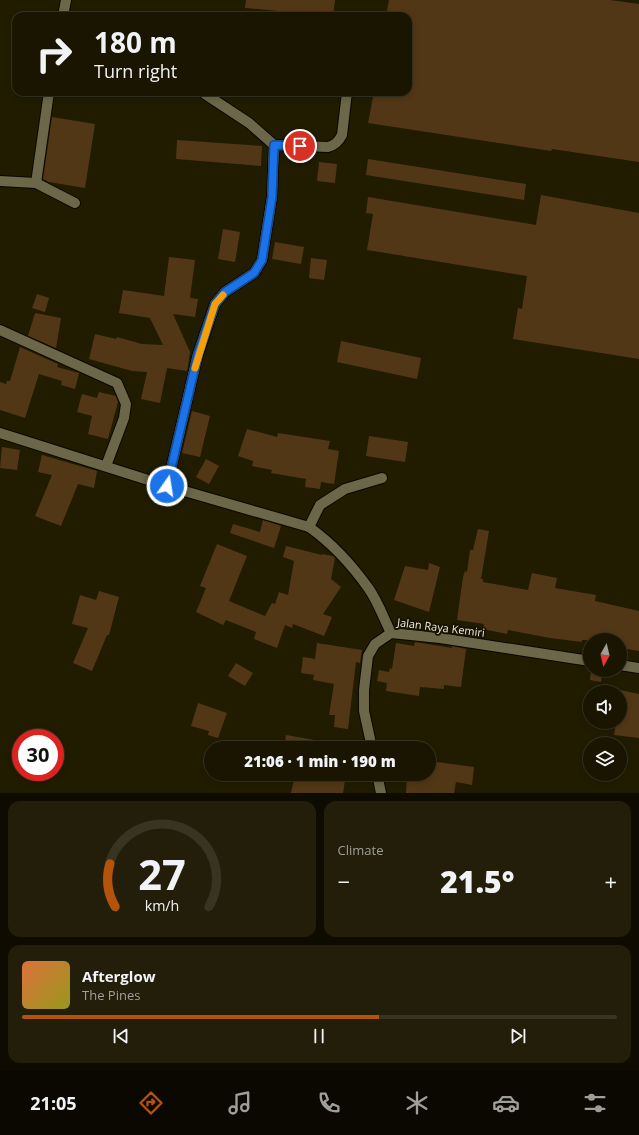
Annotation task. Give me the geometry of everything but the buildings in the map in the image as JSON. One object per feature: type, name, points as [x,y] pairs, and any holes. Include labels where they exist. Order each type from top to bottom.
[{"type":"street","points":[[64,12],[66,0]]},
{"type":"street","points":[[36,183],[48,96]]},
{"type":"street","points":[[208,96],[249,123],[274,145],[328,147],[339,141],[344,127],[347,96]]},
{"type":"street","points":[[167,486],[198,354],[215,304],[225,292],[254,273],[262,260],[272,197],[274,145]]},
{"type":"street","points":[[0,181],[36,183],[75,203]]},
{"type":"street","points":[[0,330],[117,383],[126,404],[124,418],[106,466]]},
{"type":"street","points":[[0,433],[167,486],[309,527],[327,540],[370,590],[391,633]]},
{"type":"street","points":[[309,527],[320,505],[345,489],[382,478]]},
{"type":"street","name":"Jalan Raya Kemiri","points":[[370,741],[364,711],[364,690],[368,656],[375,644],[391,633],[440,638],[583,659]]},
{"type":"street","points":[[627,666],[639,668]]},
{"type":"street","points":[[378,781],[381,793]]},
{"type":"slow traffic","points":[[195,368],[198,354],[215,304],[223,295]]},
{"type":"route","points":[[167,486],[198,354],[215,304],[225,292],[254,273],[262,260],[272,197],[274,145],[300,146]]}]
